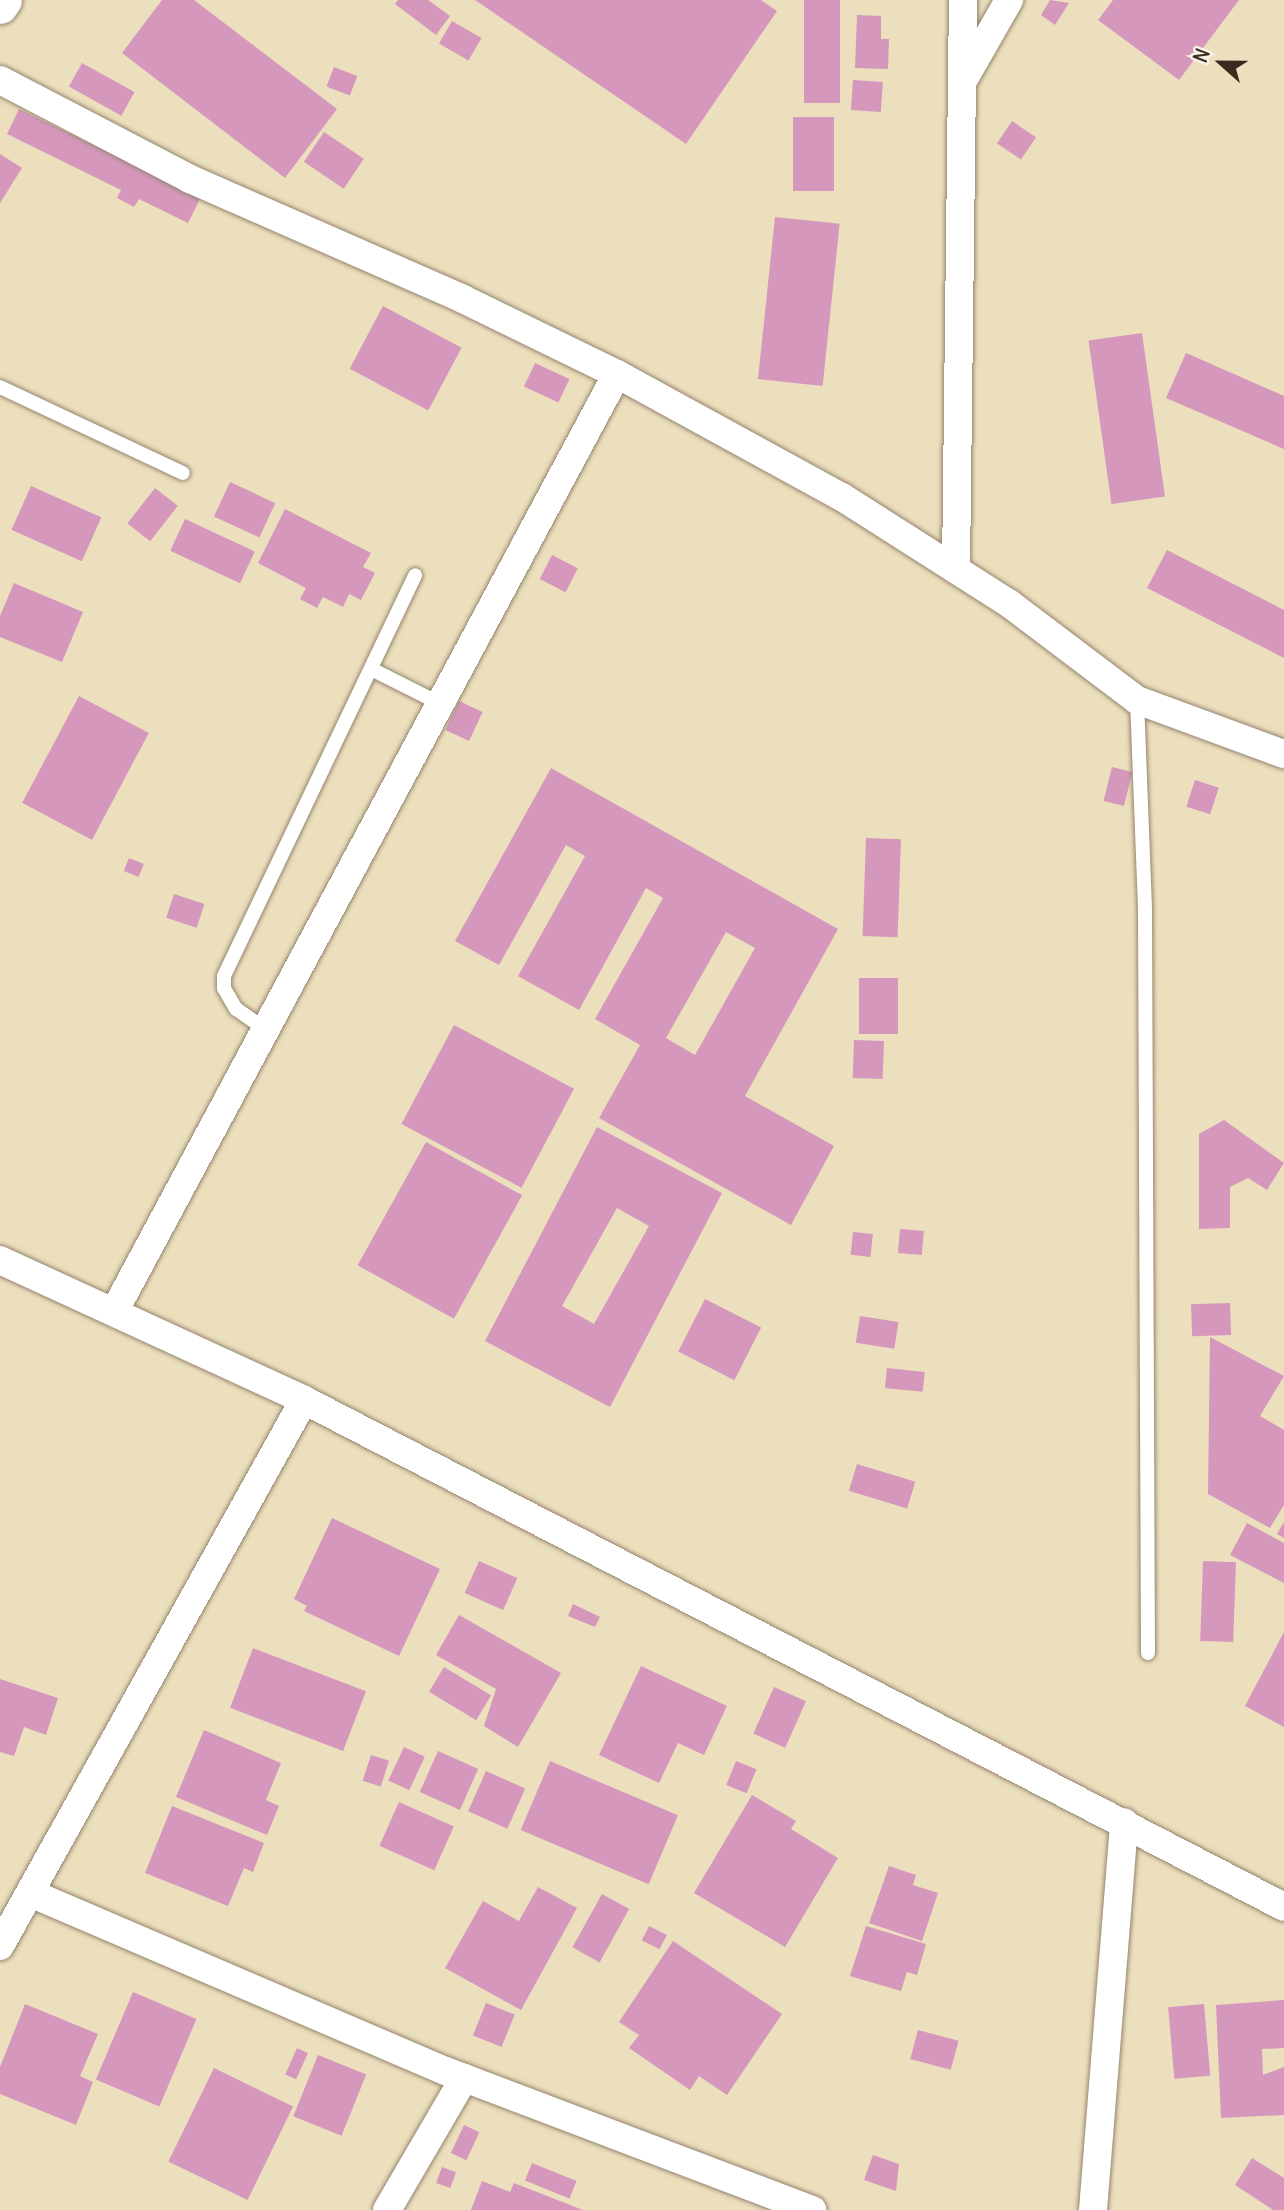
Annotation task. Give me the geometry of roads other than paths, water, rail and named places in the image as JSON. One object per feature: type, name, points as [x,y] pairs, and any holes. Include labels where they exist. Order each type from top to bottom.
[{"type":"street","points":[[0,6],[4,0]]},
{"type":"street","points":[[956,569],[963,0]]},
{"type":"street","points":[[963,81],[1009,0]]},
{"type":"street","points":[[0,80],[190,179],[463,299],[617,374],[842,497],[956,569],[1137,700],[1284,754]]},
{"type":"street","points":[[114,1312],[617,374]]},
{"type":"street","points":[[0,1259],[304,1400],[1283,1903]]},
{"type":"street","points":[[0,1946],[304,1400]]},
{"type":"street","points":[[1093,2210],[1124,1822]]},
{"type":"street","points":[[30,1893],[464,2078],[811,2210]]},
{"type":"street","points":[[387,2210],[464,2078]]},
{"type":"lane","points":[[0,387],[183,473]]},
{"type":"lane","points":[[265,1029],[236,1009],[224,988],[224,976],[415,575]]},
{"type":"lane","points":[[371,669],[439,703]]},
{"type":"lane","points":[[1137,700],[1145,912],[1148,1653]]}]
